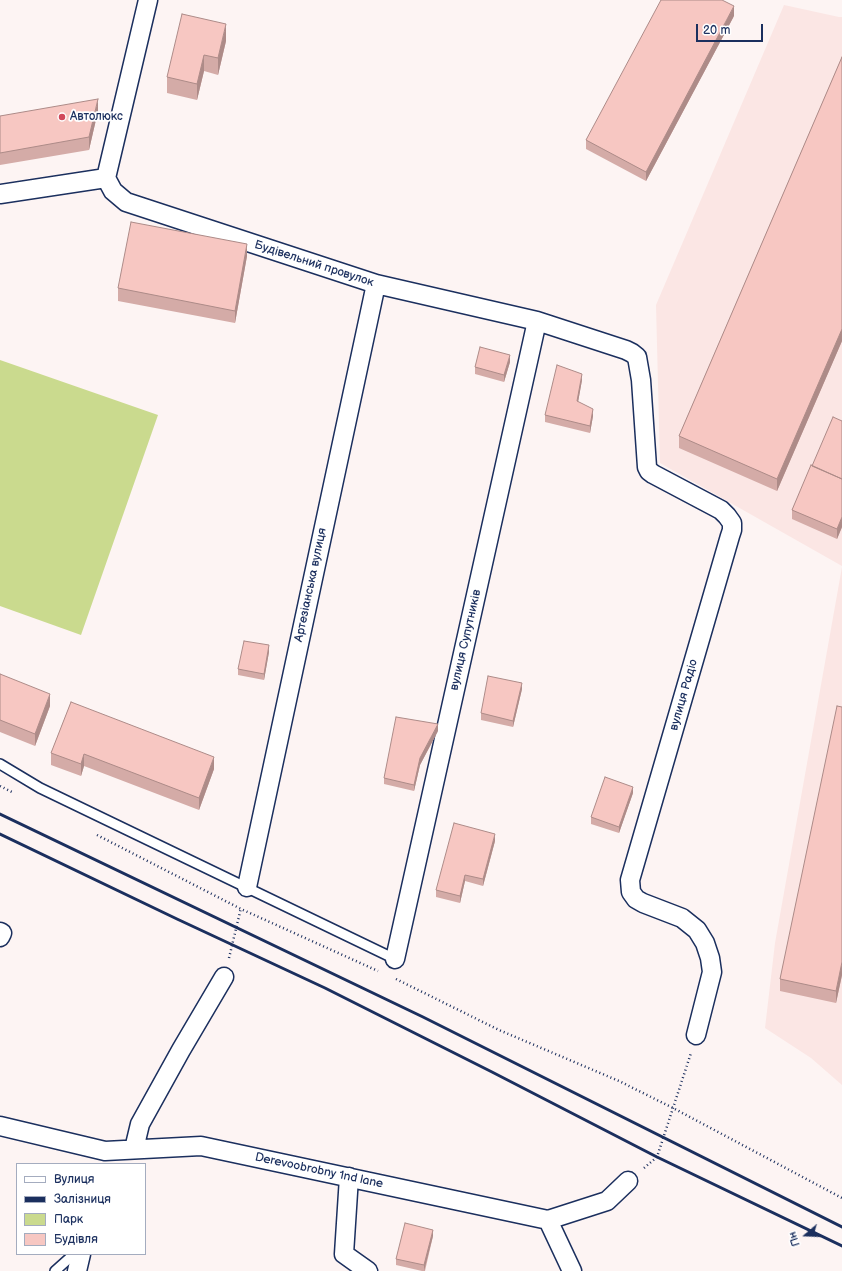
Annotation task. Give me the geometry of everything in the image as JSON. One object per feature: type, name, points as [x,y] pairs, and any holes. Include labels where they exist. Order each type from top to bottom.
[{"type":"street","points":[[0,194],[106,178],[148,0]]},
{"type":"street","name":"Будівельний провулок","points":[[106,178],[113,191],[126,202],[376,284],[537,321],[626,350],[637,357]]},
{"type":"street","name":"Артезіанська вулиця","points":[[247,887],[376,284]]},
{"type":"street","name":"вулиця Супутників","points":[[395,959],[537,321]]},
{"type":"street","name":"вулиця Радіо","points":[[637,357],[641,380],[647,468],[653,474],[721,510],[732,523],[732,530],[630,880],[632,892],[636,898],[643,903],[682,918],[696,930],[705,943],[710,958],[712,972],[696,1035]]},
{"type":"street","points":[[134,1149],[140,1124],[224,977]]},
{"type":"street","name":"Derevoobrobny 1nd lane","points":[[0,1126],[104,1157],[134,1149],[201,1146],[548,1220]]},
{"type":"street","points":[[349,1177],[344,1254],[368,1271]]},
{"type":"street","points":[[572,1271],[548,1220],[607,1201],[628,1181]]},
{"type":"street","points":[[77,1271],[81,1255]]},
{"type":"lane","points":[[0,764],[40,788],[395,959]]},
{"type":"lane","points":[[54,1271],[73,1255]]},
{"type":"path","points":[[0,786],[14,793]]},
{"type":"path","points":[[92,833],[241,909],[381,972]]},
{"type":"path","points":[[224,977],[247,887]]},
{"type":"path","points":[[395,979],[499,1030],[619,1082],[673,1108],[842,1198]]},
{"type":"path","points":[[628,1181],[657,1157],[696,1035]]},
{"type":"shaded area","points":[[784,5],[842,17],[842,566],[660,463],[656,305]]},
{"type":"shaded area","points":[[842,567],[842,1085],[811,1058],[765,1028],[775,943]]},
{"type":"green space","points":[[0,360],[158,415],[81,635],[0,606]]},
{"type":"building","points":[[661,0],[722,0],[734,6],[646,172],[586,140]]},
{"type":"building","points":[[182,14],[226,24],[218,58],[204,55],[197,84],[167,77]]},
{"type":"building","points":[[842,57],[842,329],[777,479],[679,436]]},
{"type":"building","points":[[98,99],[89,137],[0,153],[0,116]]},
{"type":"building","points":[[131,222],[247,244],[235,311],[118,288]]},
{"type":"building","points":[[480,347],[510,355],[504,375],[475,367]]},
{"type":"building","points":[[557,365],[582,374],[577,401],[593,409],[590,426],[545,415]]},
{"type":"building","points":[[833,417],[842,421],[842,479],[812,466]]},
{"type":"building","points":[[811,465],[842,479],[842,517],[837,529],[792,510]]},
{"type":"building","points":[[244,641],[269,645],[264,674],[238,669]]},
{"type":"building","points":[[0,674],[50,694],[35,734],[0,720]]},
{"type":"building","points":[[488,676],[522,683],[513,721],[481,713]]},
{"type":"building","points":[[71,702],[214,757],[199,798],[84,754],[81,764],[51,753]]},
{"type":"building","points":[[837,706],[842,707],[842,962],[836,991],[780,979]]},
{"type":"building","points":[[396,717],[438,724],[420,758],[414,785],[384,778]]},
{"type":"building","points":[[605,777],[633,787],[619,827],[591,817]]},
{"type":"building","points":[[454,823],[495,834],[483,879],[465,875],[460,896],[436,890]]},
{"type":"building","points":[[405,1223],[433,1230],[424,1265],[396,1259]]},
{"type":"railway","points":[[0,814],[423,1017],[842,1227]]},
{"type":"railway","points":[[0,834],[325,988],[657,1157],[842,1246]]},
{"type":"place","name":"Автолюкс","points":[[62,117]]}]
